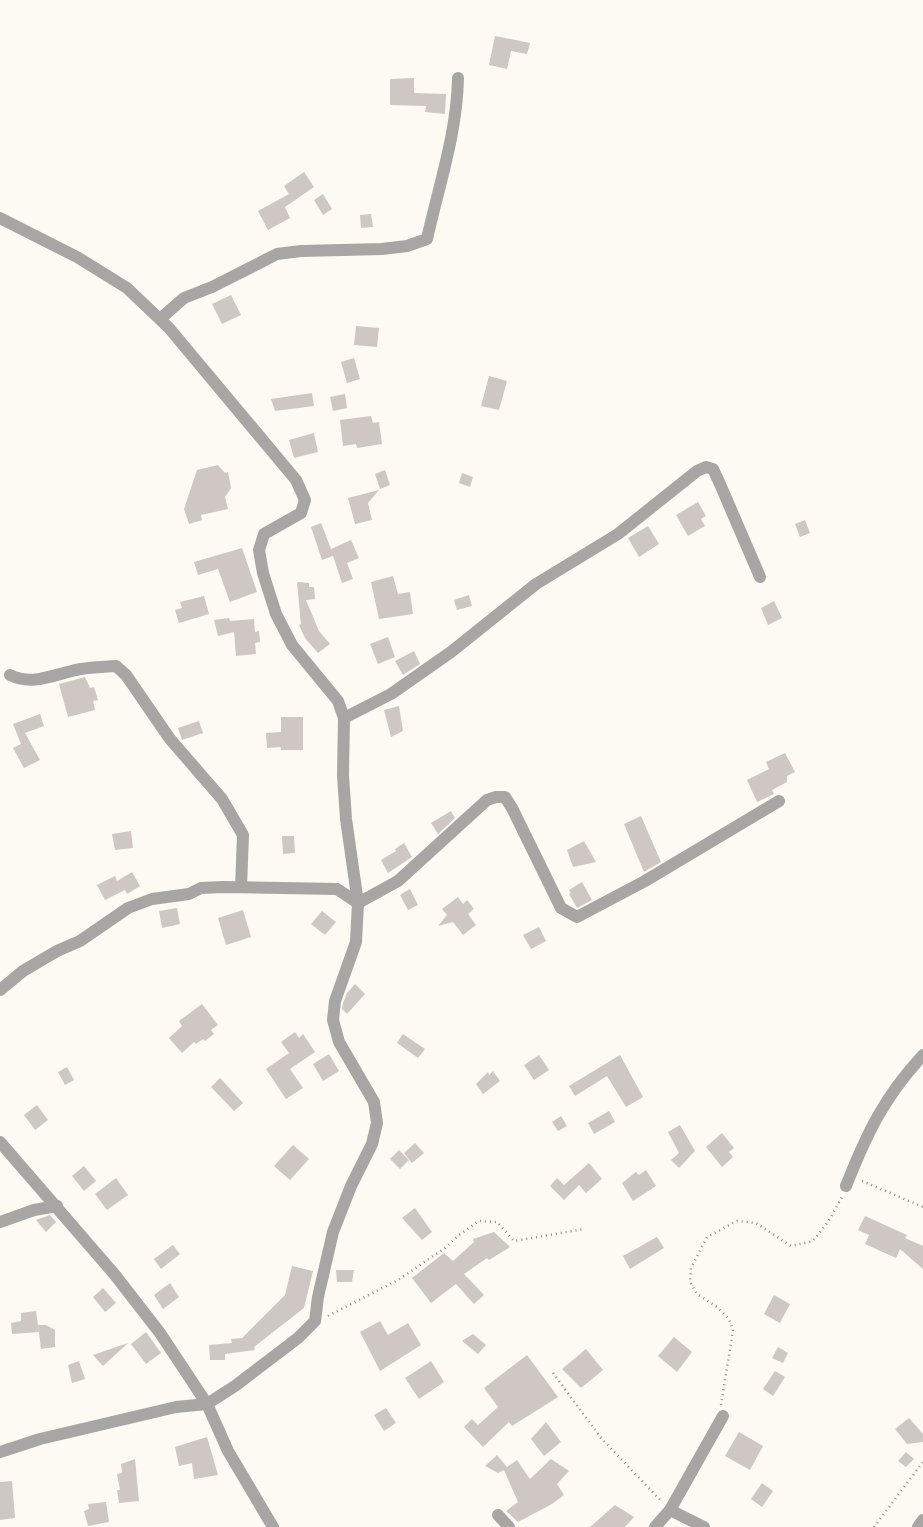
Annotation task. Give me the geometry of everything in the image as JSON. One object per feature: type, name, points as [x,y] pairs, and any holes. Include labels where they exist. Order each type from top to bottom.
[{"type":"street","points":[[160,319],[184,298],[212,287],[277,254],[301,251],[382,249],[406,246],[427,239],[450,146],[457,101],[458,78]]},
{"type":"street","points":[[0,218],[77,257],[119,283],[160,319],[296,480],[304,500],[301,513],[264,534],[259,550],[263,573],[276,614],[292,645],[338,701],[344,718],[343,775],[346,819],[358,903],[356,942],[335,1001],[333,1020],[339,1042],[374,1102],[377,1123],[372,1144],[351,1186],[334,1232],[318,1297],[315,1321],[290,1344],[235,1386],[207,1404],[176,1407],[40,1439],[0,1452]]},
{"type":"street","points":[[344,718],[391,694],[413,679],[466,641],[530,589],[618,534],[691,476],[706,467],[713,469],[760,577]]},
{"type":"street","points":[[10,675],[25,681],[37,680],[80,669],[116,666],[126,675],[170,739],[222,799],[243,835],[241,887]]},
{"type":"street","points":[[358,903],[398,881],[487,800],[496,796],[506,797],[561,908],[577,917],[645,881],[779,801]]},
{"type":"street","points":[[0,990],[24,971],[57,951],[80,941],[128,908],[152,899],[189,894],[201,888],[337,888],[358,903]]},
{"type":"street","points":[[847,1184],[877,1114],[899,1081],[923,1055]]},
{"type":"street","points":[[0,1142],[57,1206],[160,1334],[207,1404],[228,1451],[273,1527]]},
{"type":"street","points":[[0,1222],[34,1210],[57,1206]]},
{"type":"street","points":[[655,1527],[720,1413]]},
{"type":"street","points":[[668,1504],[704,1527]]},
{"type":"street","points":[[498,1515],[509,1527]]},
{"type":"street","points":[[918,1527],[923,1520]]},
{"type":"path","points":[[720,1413],[733,1330],[729,1319],[718,1308],[697,1294],[690,1282],[690,1268],[707,1236],[737,1221],[756,1224],[792,1246],[812,1241],[828,1222],[847,1184],[862,1181],[923,1207]]},
{"type":"path","points":[[315,1321],[341,1310],[398,1280],[480,1221],[496,1222],[514,1241],[584,1229]]},
{"type":"path","points":[[552,1373],[601,1438],[662,1503],[668,1504]]},
{"type":"path","points":[[874,1527],[923,1462]]},
{"type":"building","points":[[495,36],[530,43],[527,54],[511,51],[507,69],[489,65]]},
{"type":"building","points":[[414,78],[414,93],[446,94],[445,114],[425,112],[426,106],[390,105],[390,79]]},
{"type":"building","points":[[304,172],[314,187],[285,207],[290,218],[268,230],[258,211],[289,194],[284,186]]},
{"type":"building","points":[[323,194],[332,209],[323,215],[314,200]]},
{"type":"building","points":[[371,214],[373,227],[361,228],[360,215]]},
{"type":"building","points":[[231,295],[241,315],[222,324],[212,304]]},
{"type":"building","points":[[356,326],[379,328],[377,347],[354,345]]},
{"type":"building","points":[[354,358],[360,379],[347,383],[341,362]]},
{"type":"building","points":[[489,376],[507,381],[499,410],[481,406]]},
{"type":"building","points":[[312,393],[314,406],[275,411],[271,399]]},
{"type":"building","points":[[345,394],[347,408],[333,411],[330,397]]},
{"type":"building","points":[[371,416],[373,423],[379,422],[382,444],[357,448],[356,444],[343,446],[340,420]]},
{"type":"building","points":[[314,433],[318,452],[294,458],[289,440]]},
{"type":"building","points":[[218,465],[225,473],[228,472],[231,488],[225,497],[228,509],[201,515],[202,520],[189,524],[184,509],[197,470]]},
{"type":"building","points":[[385,470],[390,485],[380,489],[375,474]]},
{"type":"building","points":[[462,473],[473,477],[470,487],[459,483]]},
{"type":"building","points":[[379,490],[368,503],[372,520],[355,524],[348,498]]},
{"type":"building","points":[[698,502],[706,516],[701,519],[705,526],[688,536],[676,515]]},
{"type":"building","points":[[805,520],[810,533],[800,537],[795,524]]},
{"type":"building","points":[[321,523],[331,549],[351,540],[359,558],[347,563],[353,579],[342,583],[333,556],[322,560],[311,527]]},
{"type":"building","points":[[648,526],[659,544],[639,557],[628,538]]},
{"type":"building","points":[[242,548],[257,592],[230,602],[218,569],[198,575],[194,562]]},
{"type":"building","points":[[393,576],[398,594],[410,592],[413,614],[379,619],[371,582]]},
{"type":"building","points":[[297,583],[309,583],[309,587],[314,587],[315,599],[306,600],[319,631],[330,644],[318,653],[305,638],[299,625],[301,624]]},
{"type":"building","points":[[469,595],[472,606],[457,610],[454,600]]},
{"type":"building","points":[[204,596],[209,614],[179,623],[175,610],[182,608],[180,602]]},
{"type":"building","points":[[774,601],[782,618],[768,625],[761,608]]},
{"type":"building","points":[[229,618],[230,621],[254,619],[255,632],[259,631],[260,642],[255,643],[256,654],[236,656],[234,632],[218,636],[214,620]]},
{"type":"building","points":[[388,637],[395,657],[378,664],[370,644]]},
{"type":"building","points":[[414,651],[420,664],[403,675],[395,661]]},
{"type":"building","points":[[85,677],[90,688],[94,687],[98,700],[93,701],[95,710],[68,717],[59,684]]},
{"type":"building","points":[[399,706],[403,731],[391,737],[384,710]]},
{"type":"building","points":[[40,714],[44,726],[25,733],[40,760],[24,768],[13,748],[21,744],[13,724]]},
{"type":"building","points":[[281,717],[303,717],[303,750],[281,750],[281,747],[267,748],[266,733],[281,732]]},
{"type":"building","points":[[199,721],[203,733],[182,740],[178,728]]},
{"type":"building","points":[[785,753],[795,772],[787,776],[787,782],[772,790],[774,794],[757,802],[747,780],[769,769],[766,762]]},
{"type":"building","points":[[451,811],[455,818],[438,834],[431,823]]},
{"type":"building","points":[[641,816],[661,862],[644,872],[624,824]]},
{"type":"building","points":[[131,831],[133,848],[115,850],[112,834]]},
{"type":"building","points":[[282,836],[294,836],[295,853],[283,854]]},
{"type":"building","points":[[584,841],[596,862],[573,867],[567,850]]},
{"type":"building","points":[[404,843],[412,857],[388,873],[381,860],[396,851],[395,849]]},
{"type":"building","points":[[132,872],[140,886],[127,894],[125,890],[105,900],[97,885],[115,876],[117,881]]},
{"type":"building","points":[[582,882],[592,900],[577,908],[569,894],[571,893],[569,890]]},
{"type":"building","points":[[410,889],[418,905],[408,910],[400,895]]},
{"type":"building","points":[[458,897],[463,904],[467,900],[474,909],[468,914],[476,925],[463,935],[453,922],[438,926],[447,915],[442,909]]},
{"type":"building","points":[[177,908],[180,924],[162,928],[159,911]]},
{"type":"building","points":[[243,910],[251,937],[226,945],[218,918]]},
{"type":"building","points":[[322,911],[336,922],[325,935],[311,924]]},
{"type":"building","points":[[539,927],[546,941],[531,949],[523,935]]},
{"type":"building","points":[[355,984],[365,994],[347,1014],[342,1009],[343,1003],[347,993]]},
{"type":"building","points":[[202,1004],[218,1025],[211,1030],[214,1034],[205,1041],[203,1039],[196,1044],[194,1042],[182,1053],[169,1038],[182,1026],[179,1021]]},
{"type":"building","points":[[295,1032],[299,1038],[303,1034],[315,1052],[290,1069],[303,1088],[286,1099],[266,1069],[289,1053],[281,1042]]},
{"type":"building","points":[[403,1034],[425,1049],[418,1058],[397,1043]]},
{"type":"building","points":[[329,1054],[339,1071],[323,1081],[313,1064]]},
{"type":"building","points":[[539,1055],[549,1070],[534,1080],[524,1065]]},
{"type":"building","points":[[620,1055],[643,1097],[626,1107],[607,1076],[575,1096],[569,1086]]},
{"type":"building","points":[[67,1067],[74,1080],[65,1085],[58,1072]]},
{"type":"building","points":[[493,1071],[500,1081],[483,1094],[476,1084],[488,1072],[489,1075]]},
{"type":"building","points":[[220,1078],[243,1103],[234,1111],[211,1087]]},
{"type":"building","points":[[37,1105],[48,1120],[35,1130],[24,1115]]},
{"type":"building","points":[[609,1111],[615,1122],[594,1134],[588,1123]]},
{"type":"building","points":[[561,1116],[567,1126],[558,1131],[552,1122]]},
{"type":"building","points":[[680,1125],[695,1151],[679,1168],[671,1160],[679,1153],[668,1132]]},
{"type":"building","points":[[722,1133],[734,1148],[729,1152],[733,1157],[722,1167],[706,1147]]},
{"type":"building","points":[[415,1143],[424,1153],[412,1163],[404,1153]]},
{"type":"building","points":[[293,1145],[309,1159],[290,1180],[274,1166]]},
{"type":"building","points":[[399,1150],[409,1160],[400,1169],[390,1159]]},
{"type":"building","points":[[589,1163],[602,1179],[586,1193],[579,1185],[564,1200],[550,1186],[557,1178],[564,1185]]},
{"type":"building","points":[[84,1166],[96,1181],[84,1191],[72,1176]]},
{"type":"building","points":[[646,1170],[656,1186],[633,1201],[622,1183],[636,1172],[639,1175]]},
{"type":"building","points":[[116,1178],[128,1195],[107,1210],[95,1194]]},
{"type":"building","points":[[415,1208],[432,1232],[422,1240],[402,1218]]},
{"type":"building","points":[[50,1215],[56,1222],[46,1232],[36,1220]]},
{"type":"building","points":[[865,1216],[907,1235],[905,1238],[923,1246],[923,1269],[900,1249],[896,1258],[865,1244],[869,1235],[858,1230]]},
{"type":"building","points":[[494,1232],[510,1247],[489,1260],[487,1258],[464,1274],[484,1295],[474,1304],[456,1284],[431,1303],[412,1278],[444,1253],[453,1261],[474,1242],[473,1239]]},
{"type":"building","points":[[657,1237],[664,1248],[630,1269],[623,1256]]},
{"type":"building","points":[[173,1245],[180,1254],[161,1269],[154,1259]]},
{"type":"building","points":[[292,1266],[313,1271],[304,1308],[254,1347],[255,1350],[225,1354],[225,1360],[210,1360],[209,1345],[232,1343],[231,1339],[242,1338],[285,1295]]},
{"type":"building","points":[[336,1270],[354,1270],[352,1282],[337,1282]]},
{"type":"building","points":[[170,1283],[179,1297],[163,1309],[154,1295]]},
{"type":"building","points":[[103,1288],[116,1303],[105,1312],[93,1297]]},
{"type":"building","points":[[774,1295],[790,1304],[780,1323],[764,1314]]},
{"type":"building","points":[[36,1311],[39,1332],[12,1334],[11,1323],[21,1321],[21,1313]]},
{"type":"building","points":[[380,1321],[388,1335],[408,1323],[421,1345],[380,1371],[360,1332]]},
{"type":"building","points":[[38,1325],[46,1325],[55,1330],[55,1347],[41,1349]]},
{"type":"building","points":[[146,1332],[161,1353],[146,1364],[131,1344]]},
{"type":"building","points":[[473,1334],[486,1345],[478,1354],[462,1341]]},
{"type":"building","points":[[674,1337],[692,1352],[677,1372],[658,1356]]},
{"type":"building","points":[[128,1343],[103,1366],[93,1355]]},
{"type":"building","points":[[778,1347],[788,1353],[783,1363],[772,1358]]},
{"type":"building","points":[[586,1349],[603,1370],[581,1388],[562,1369]]},
{"type":"building","points":[[527,1355],[558,1397],[512,1426],[509,1422],[483,1447],[464,1427],[472,1419],[478,1425],[498,1407],[484,1388]]},
{"type":"building","points":[[79,1361],[85,1379],[72,1383],[68,1365]]},
{"type":"building","points":[[431,1361],[444,1382],[419,1399],[405,1378]]},
{"type":"building","points":[[775,1371],[785,1377],[773,1396],[763,1389]]},
{"type":"building","points":[[386,1408],[396,1423],[384,1431],[374,1415]]},
{"type":"building","points":[[909,1418],[923,1434],[923,1442],[907,1444],[895,1429]]},
{"type":"building","points":[[546,1422],[561,1442],[544,1456],[531,1439]]},
{"type":"building","points":[[739,1432],[763,1446],[750,1470],[725,1456]]},
{"type":"building","points":[[207,1437],[218,1475],[194,1479],[192,1463],[179,1466],[175,1447]]},
{"type":"building","points":[[906,1452],[914,1459],[906,1467],[898,1461]]},
{"type":"building","points":[[497,1455],[507,1467],[517,1460],[530,1479],[551,1459],[569,1471],[557,1484],[564,1495],[552,1504],[518,1522],[506,1511],[518,1502],[504,1470],[498,1473],[485,1466]]},
{"type":"building","points":[[135,1459],[139,1501],[119,1503],[117,1490],[120,1490],[117,1474],[122,1473],[121,1464]]},
{"type":"building","points":[[12,1481],[15,1518],[0,1520],[0,1482]]},
{"type":"building","points":[[762,1483],[773,1491],[762,1507],[751,1499]]},
{"type":"building","points":[[106,1502],[109,1522],[88,1526],[84,1511],[89,1509],[88,1504]]},
{"type":"building","points":[[615,1505],[634,1517],[625,1527],[590,1527]]}]
